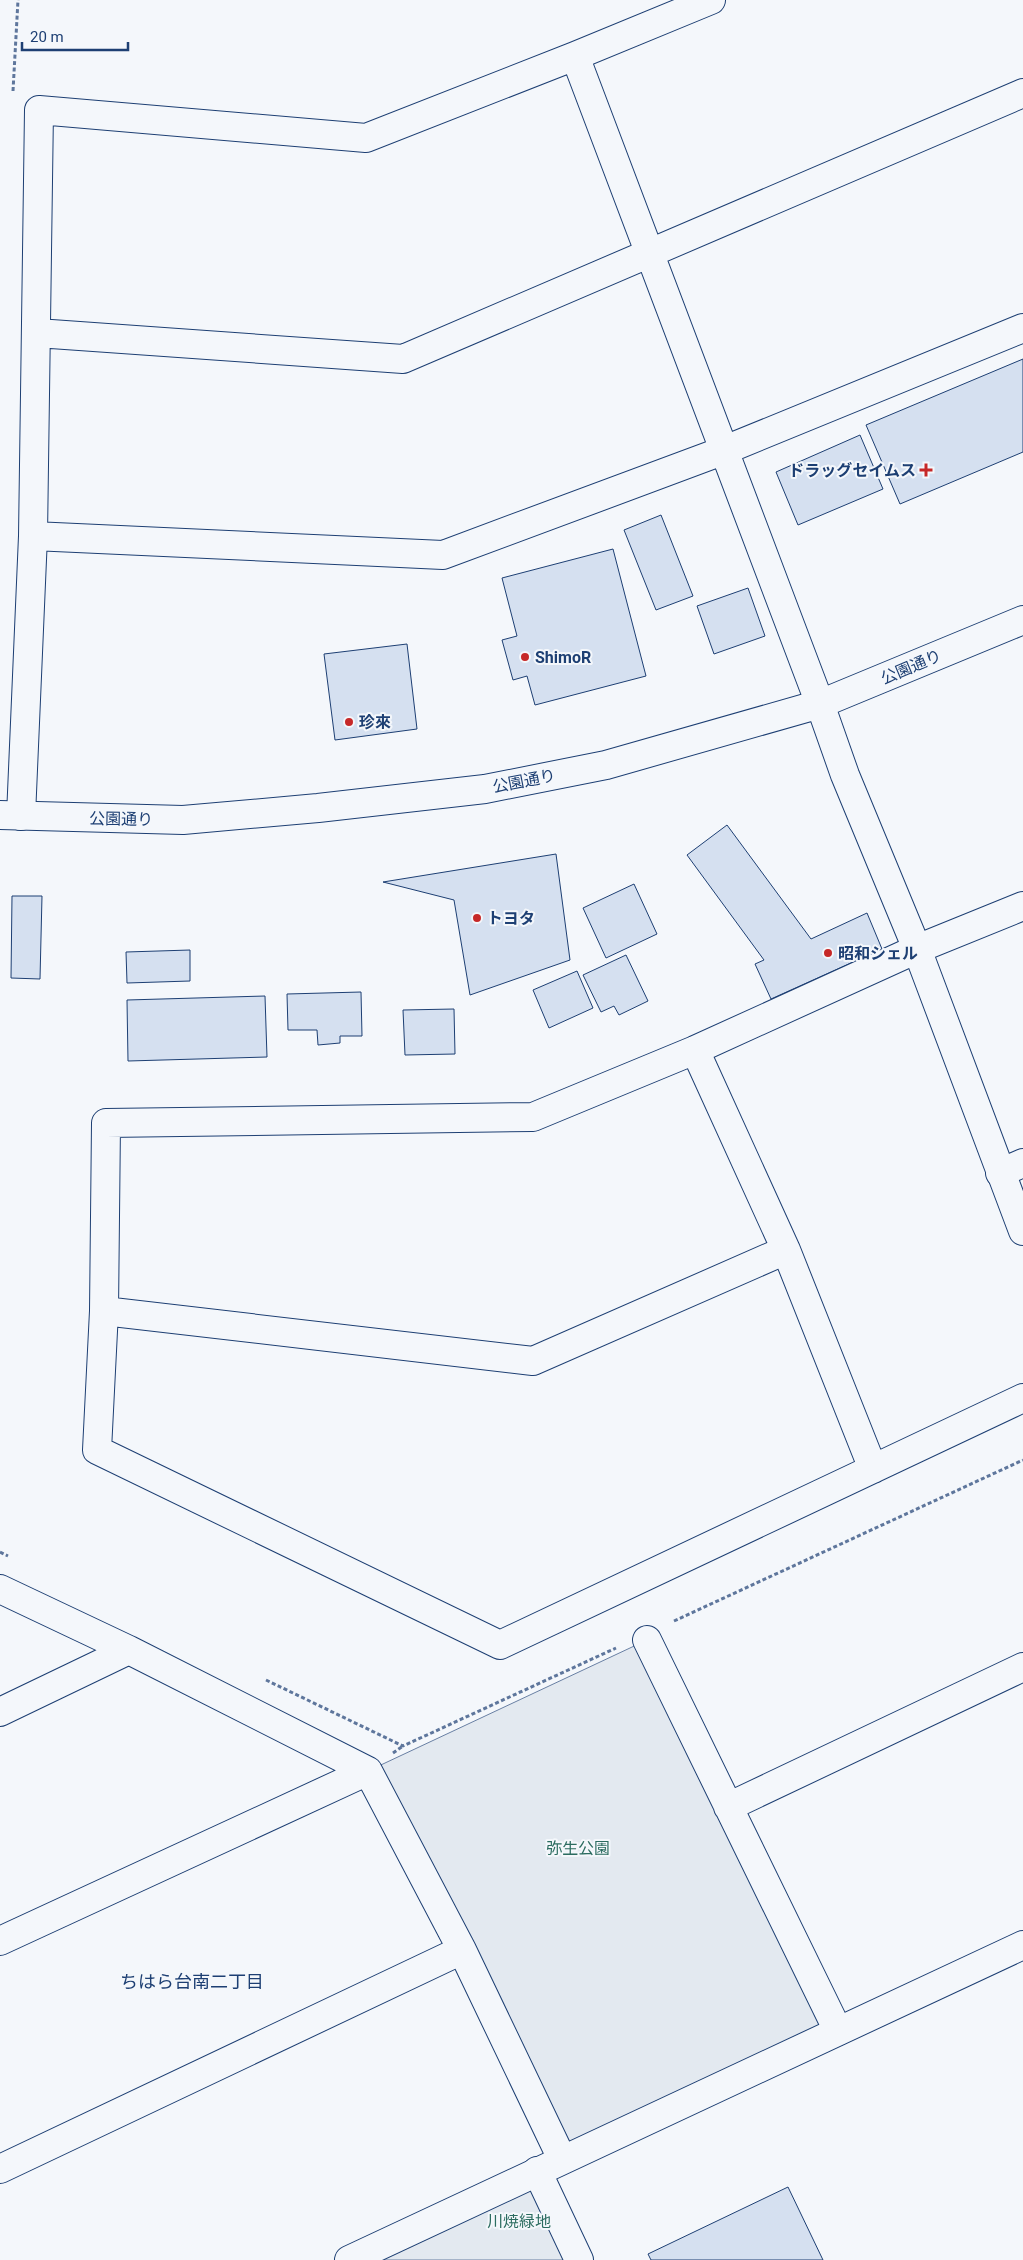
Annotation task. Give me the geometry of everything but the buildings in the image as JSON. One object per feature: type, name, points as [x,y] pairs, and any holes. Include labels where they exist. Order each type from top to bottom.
[{"type":"street","points":[[11,816],[33,536],[37,333],[38,110],[366,138],[711,0]]},
{"type":"street","points":[[575,56],[725,450],[845,775],[917,949],[1012,1168],[1023,1231]]},
{"type":"street","points":[[37,333],[403,359],[1023,93]]},
{"type":"street","points":[[33,536],[444,555],[725,450],[1023,328]]},
{"type":"street","name":"公園通り","points":[[11,816],[183,820],[318,808],[485,789],[606,765],[820,704],[1023,620]]},
{"type":"street","points":[[1023,906],[917,949],[696,1050],[534,1117],[106,1123],[104,1311],[97,1450],[500,1646],[1023,1398]]},
{"type":"street","points":[[696,1050],[786,1250],[873,1469]]},
{"type":"street","points":[[104,1311],[534,1362],[786,1250]]},
{"type":"street","points":[[0,1589],[129,1650],[368,1771],[462,1950],[562,2159]]},
{"type":"street","points":[[647,1640],[838,2031]]},
{"type":"street","points":[[0,1712],[129,1650]]},
{"type":"street","points":[[728,1807],[1023,1667]]},
{"type":"street","points":[[0,1941],[368,1771]]},
{"type":"street","points":[[349,2260],[1023,1945]]},
{"type":"street","points":[[0,2169],[462,1950]]},
{"type":"street","points":[[537,2171],[579,2260]]},
{"type":"green space","name":"弥生公園","points":[[647,1640],[838,2031],[562,2159],[368,1771]]},
{"type":"green space","name":"川焼緑地","points":[[537,2171],[580,2260],[349,2260]]},
{"type":"place","name":"ドラッグセイムス","points":[[926,470]]},
{"type":"place","name":"ShimoR","points":[[525,657]]},
{"type":"place","name":"珍來","points":[[349,722]]},
{"type":"place","name":"トヨタ","points":[[477,918]]},
{"type":"place","name":"昭和シェル","points":[[828,953]]},
{"type":"district","name":"ちはら台南二丁目","points":[[192,1981]]}]
